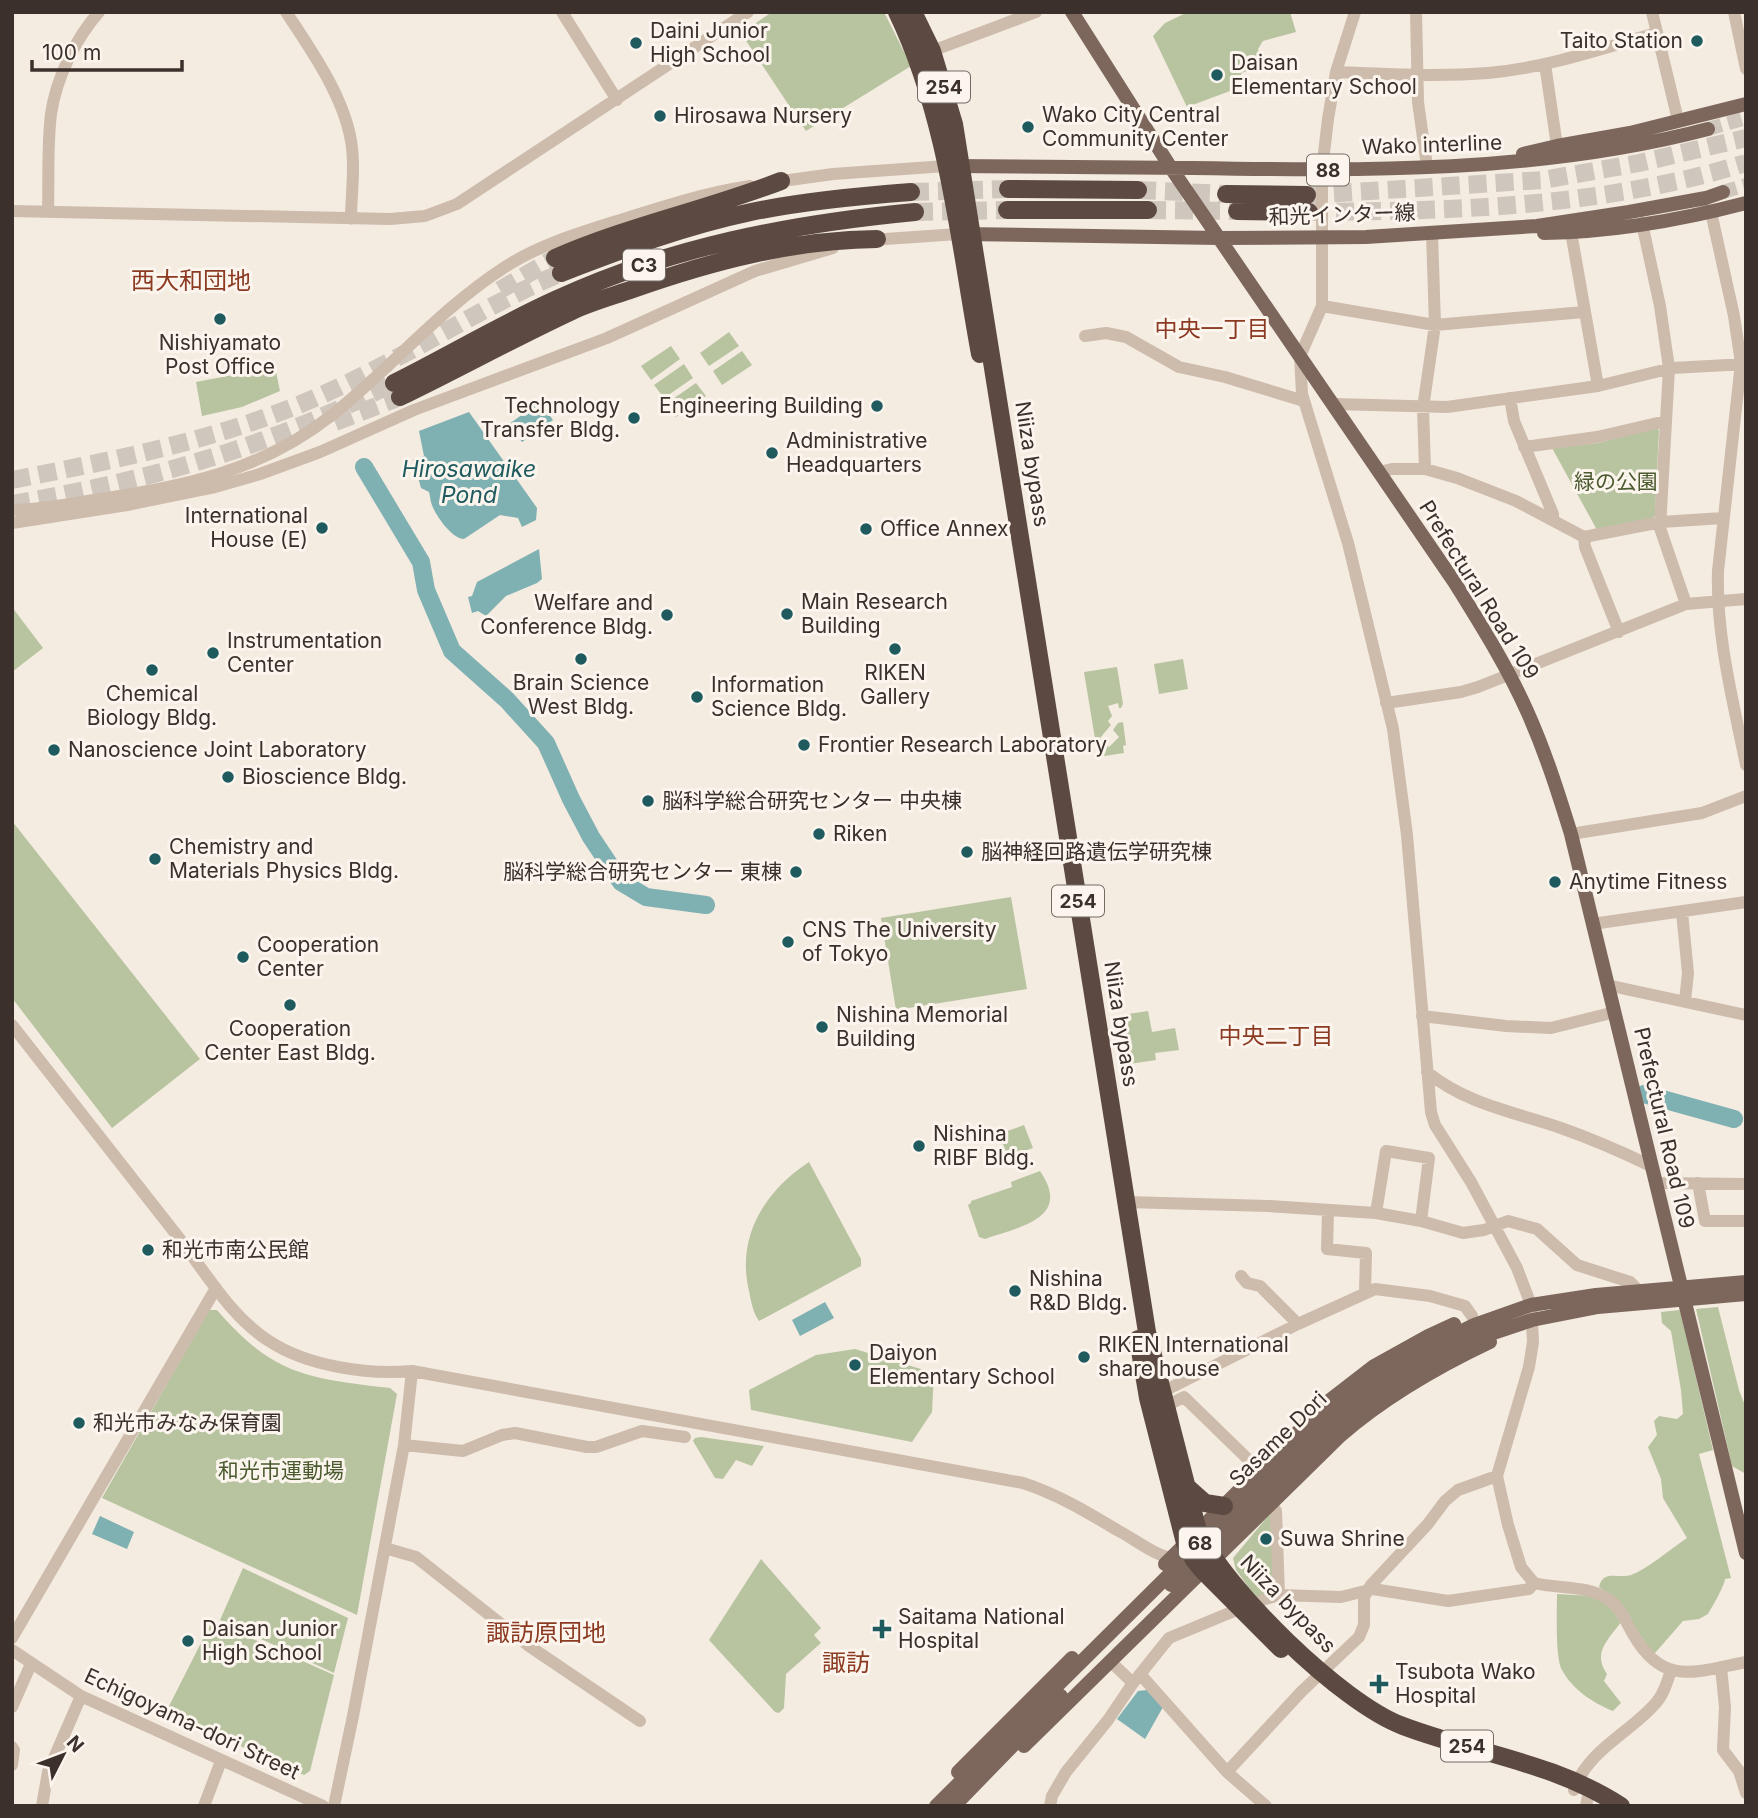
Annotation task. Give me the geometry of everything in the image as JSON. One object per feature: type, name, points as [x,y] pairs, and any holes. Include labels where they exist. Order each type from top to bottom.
[{"type":"highway","name":"Niiza bypass","points":[[897,12],[924,77],[954,166],[1147,1332],[1187,1487],[1192,1537]]},
{"type":"highway","name":"Niiza bypass","points":[[913,12],[932,51],[954,124],[954,166]]},
{"type":"highway","name":"C3","points":[[781,181],[628,230],[558,266],[751,212],[806,203],[911,192]]},
{"type":"highway","points":[[1008,189],[1138,190]]},
{"type":"highway","points":[[1226,194],[1308,203],[1237,211]]},
{"type":"highway","points":[[1007,210],[1147,210]]},
{"type":"highway","name":"C3","points":[[877,239],[832,240],[763,251],[661,280],[575,310],[397,390],[556,300],[624,272],[692,250],[758,233],[915,212]]},
{"type":"highway","name":"Niiza bypass","points":[[966,234],[1105,1145],[1143,1371],[1148,1398],[1203,1564],[1318,1676],[1362,1705],[1399,1725],[1586,1796],[1621,1806]]},
{"type":"highway","points":[[1187,1487],[1205,1503],[1224,1506]]},
{"type":"main road","name":"Prefectural Road 109","points":[[1072,12],[1219,239],[1455,583],[1510,676],[1545,753],[1571,834],[1746,1553]]},
{"type":"main road","name":"88","points":[[1484,164],[1557,146],[1630,133],[1746,104]]},
{"type":"main road","name":"Wako interline","points":[[954,166],[1322,170],[1484,164],[1580,154],[1708,129]]},
{"type":"main road","name":"和光インター線","points":[[966,234],[1323,239],[1490,230],[1629,212],[1706,198],[1723,192]]},
{"type":"main road","points":[[1490,230],[1571,232],[1711,212],[1746,203]]},
{"type":"main road","name":"Sasame Dori","points":[[1702,1292],[1746,1282]]},
{"type":"main road","name":"Sasame Dori","points":[[936,1806],[999,1751],[1322,1438],[1348,1414],[1421,1357],[1490,1320],[1598,1307],[1644,1294],[1746,1294]]},
{"type":"main road","name":"Sasame Dori","points":[[1421,1357],[1507,1328],[1532,1313]]},
{"type":"main road","points":[[930,1806],[981,1746],[1330,1400],[1374,1366],[1428,1335],[1472,1316],[1490,1320]]},
{"type":"main road","points":[[955,1806],[1011,1759],[1167,1607],[1203,1564],[1271,1504],[1340,1436],[1368,1412],[1403,1388],[1493,1341],[1507,1328]]},
{"type":"main road","points":[[1144,1586],[1157,1583],[1162,1587],[1167,1594],[1167,1607]]},
{"type":"main road","name":"Sasame Dori","points":[[955,1806],[999,1751]]},
{"type":"street","points":[[48,212],[51,113],[63,74],[79,40],[99,12]]},
{"type":"street","points":[[286,12],[323,68],[350,136],[353,161],[351,219]]},
{"type":"street","points":[[562,12],[617,100]]},
{"type":"street","points":[[12,211],[351,219],[412,218],[448,209],[748,12]]},
{"type":"street","points":[[932,51],[1036,12]]},
{"type":"street","points":[[1355,12],[1336,72],[1322,170],[1322,306],[1300,356],[1304,401],[1349,544],[1393,729],[1407,835],[1431,1112],[1435,1125],[1471,1182],[1521,1275],[1532,1313],[1533,1342],[1529,1367],[1497,1476],[1508,1525],[1521,1567],[1534,1583],[1585,1590],[1607,1598],[1615,1604],[1643,1650],[1662,1667],[1671,1671],[1690,1672],[1746,1662]]},
{"type":"street","points":[[1416,12],[1417,76],[1427,166]]},
{"type":"street","points":[[1652,12],[1678,120]]},
{"type":"street","points":[[1734,12],[1746,69]]},
{"type":"street","points":[[1336,72],[1417,76],[1490,73],[1545,64],[1656,33]]},
{"type":"street","points":[[1545,64],[1557,146]]},
{"type":"street","points":[[12,510],[39,509],[149,491],[186,484],[241,468],[299,439],[332,415],[506,266],[586,231],[718,191],[833,174],[954,166]]},
{"type":"street","points":[[1711,212],[1743,363],[1723,518],[1717,601],[1726,667],[1746,765]]},
{"type":"street","points":[[1642,223],[1660,306],[1669,368],[1660,528],[1686,604]]},
{"type":"street","points":[[1571,232],[1598,386]]},
{"type":"street","points":[[1425,469],[1423,408],[1435,325],[1432,233]]},
{"type":"street","points":[[12,523],[127,506],[215,487],[260,474],[320,452],[414,410],[607,338],[755,271],[806,254],[877,239],[966,234]]},
{"type":"street","points":[[1322,306],[1435,325],[1584,312]]},
{"type":"street","points":[[1085,336],[1106,333],[1126,337],[1178,367],[1225,377],[1304,401]]},
{"type":"street","points":[[1334,404],[1423,408],[1598,386],[1669,368],[1743,363]]},
{"type":"street","points":[[1510,398],[1514,421],[1553,519]]},
{"type":"street","points":[[1524,447],[1597,437],[1666,421]]},
{"type":"street","points":[[1380,472],[1392,469],[1425,469],[1457,478],[1516,500],[1584,537],[1661,522],[1723,518]]},
{"type":"street","points":[[1584,537],[1585,547],[1619,632]]},
{"type":"street","points":[[1386,703],[1461,692],[1510,676],[1686,604],[1746,599]]},
{"type":"street","points":[[1571,834],[1702,813],[1746,796]]},
{"type":"street","points":[[1592,924],[1746,902]]},
{"type":"street","points":[[1682,912],[1688,973],[1685,1001]]},
{"type":"street","points":[[1607,985],[1746,1015]]},
{"type":"street","points":[[1422,1016],[1506,1026],[1551,1028],[1615,1012]]},
{"type":"street","points":[[12,1025],[216,1288],[257,1332],[294,1356],[372,1371],[412,1371],[1023,1483],[1045,1490],[1170,1559],[1203,1564]]},
{"type":"street","points":[[1427,1072],[1440,1083],[1467,1098],[1582,1135],[1651,1166]]},
{"type":"street","points":[[1376,1213],[1386,1151],[1429,1158],[1420,1221]]},
{"type":"street","points":[[1656,1182],[1746,1184]]},
{"type":"street","points":[[1698,1183],[1705,1221],[1746,1221]]},
{"type":"street","points":[[1126,1202],[1268,1206],[1376,1213],[1463,1233],[1484,1230],[1494,1224],[1508,1221],[1537,1229],[1577,1265],[1630,1282],[1644,1294]]},
{"type":"street","points":[[1328,1211],[1327,1249],[1366,1253],[1365,1292]]},
{"type":"street","points":[[1241,1276],[1247,1283],[1260,1286],[1298,1324]]},
{"type":"street","points":[[12,1638],[216,1288]]},
{"type":"street","points":[[1164,1399],[1298,1324],[1365,1292],[1385,1289],[1430,1296],[1465,1306],[1472,1316]]},
{"type":"street","points":[[334,1806],[404,1445],[412,1371]]},
{"type":"street","points":[[1164,1399],[1184,1397],[1259,1470]]},
{"type":"street","points":[[404,1445],[463,1451],[502,1435],[515,1433],[587,1447],[596,1447],[642,1431],[685,1437]]},
{"type":"street","points":[[1227,1772],[1363,1631],[1366,1591],[1427,1525],[1445,1501],[1458,1490],[1497,1476]]},
{"type":"street","points":[[1271,1504],[1276,1510],[1279,1595]]},
{"type":"street","points":[[385,1548],[416,1557],[529,1646],[640,1721]]},
{"type":"street","points":[[1050,1806],[1052,1796],[1066,1772],[1169,1638],[1279,1595],[1341,1597],[1373,1589],[1448,1601],[1529,1589],[1534,1583]]},
{"type":"street","name":"Echigoyama-dori Street","points":[[12,1650],[80,1696],[323,1806]]},
{"type":"street","points":[[1111,1662],[1136,1679],[1227,1772],[1266,1806]]},
{"type":"street","points":[[12,1707],[31,1664]]},
{"type":"street","points":[[1721,1667],[1725,1707],[1723,1750],[1739,1771],[1745,1790]]},
{"type":"street","points":[[1586,1796],[1583,1771],[1654,1705],[1663,1692],[1671,1671]]},
{"type":"street","points":[[42,1806],[48,1772],[80,1696]]},
{"type":"street","points":[[12,1747],[12,1765]]},
{"type":"street","points":[[204,1806],[221,1761]]},
{"type":"green space","points":[[772,12],[884,12],[911,66],[806,131],[741,33]]},
{"type":"green space","points":[[1188,12],[1290,12],[1296,32],[1263,41],[1258,49],[1262,66],[1241,73],[1242,80],[1230,91],[1187,107],[1153,36],[1165,23]]},
{"type":"green space","points":[[729,332],[739,346],[709,366],[700,353]]},
{"type":"green space","points":[[671,346],[680,359],[651,380],[641,366]]},
{"type":"green space","points":[[742,351],[752,365],[722,385],[713,371]]},
{"type":"green space","points":[[684,364],[693,378],[664,398],[654,385]]},
{"type":"green space","points":[[275,367],[280,391],[242,407],[202,416],[196,382]]},
{"type":"green space","points":[[696,383],[706,396],[676,417],[667,403]]},
{"type":"green space","name":"緑の公園","points":[[1656,428],[1659,430],[1655,516],[1597,530],[1552,448],[1598,443]]},
{"type":"green space","points":[[12,607],[43,648],[12,672]]},
{"type":"green space","points":[[1183,659],[1188,689],[1159,694],[1154,664]]},
{"type":"green space","points":[[1117,667],[1123,704],[1121,708],[1118,703],[1108,706],[1112,716],[1108,721],[1111,725],[1100,738],[1109,747],[1119,737],[1113,730],[1118,723],[1123,722],[1126,745],[1123,746],[1124,753],[1098,757],[1084,672]]},
{"type":"green space","points":[[12,821],[200,1059],[112,1128],[12,998]]},
{"type":"green space","points":[[1011,897],[1027,989],[896,1010],[881,918]]},
{"type":"green space","points":[[1148,1011],[1152,1032],[1175,1028],[1179,1050],[1155,1053],[1156,1060],[1129,1064],[1121,1015]]},
{"type":"green space","points":[[1024,1125],[1033,1148],[1008,1157],[999,1134]]},
{"type":"green space","points":[[809,1162],[861,1259],[861,1266],[759,1321],[751,1303],[746,1271],[751,1234],[767,1201]]},
{"type":"green space","points":[[1040,1171],[1048,1187],[1050,1200],[1046,1210],[1026,1225],[985,1239],[979,1237],[968,1205],[971,1201],[1012,1187],[1011,1182]]},
{"type":"green space","points":[[1718,1307],[1746,1408],[1746,1474],[1732,1466],[1696,1309]]},
{"type":"green space","name":"和光市運動場","points":[[209,1310],[217,1310],[257,1349],[294,1370],[336,1381],[390,1388],[397,1394],[357,1615],[102,1498]]},
{"type":"green space","points":[[1680,1310],[1713,1450],[1699,1454],[1731,1578],[1725,1579],[1708,1614],[1699,1619],[1683,1621],[1655,1653],[1614,1597],[1599,1587],[1607,1576],[1631,1575],[1687,1538],[1663,1498],[1661,1479],[1648,1447],[1657,1435],[1654,1421],[1659,1416],[1677,1419],[1683,1414],[1671,1331],[1662,1323],[1661,1312]]},
{"type":"green space","points":[[855,1349],[934,1373],[932,1412],[912,1442],[751,1410],[749,1390],[816,1355]]},
{"type":"green space","points":[[701,1437],[764,1446],[752,1466],[736,1460],[723,1479],[715,1478],[693,1441]]},
{"type":"green space","points":[[1269,1515],[1274,1518],[1276,1593],[1257,1599],[1236,1570],[1233,1558]]},
{"type":"green space","points":[[761,1559],[821,1628],[814,1635],[821,1643],[786,1674],[784,1708],[779,1713],[775,1712],[709,1640]]},
{"type":"green space","points":[[243,1568],[348,1618],[334,1673],[220,1620]]},
{"type":"green space","points":[[1557,1594],[1591,1596],[1608,1604],[1621,1622],[1601,1653],[1607,1674],[1604,1681],[1621,1703],[1613,1711],[1584,1695],[1562,1670],[1557,1644]]},
{"type":"green space","points":[[212,1621],[334,1675],[310,1771],[304,1775],[166,1712]]},
{"type":"water","points":[[540,402],[553,420],[522,442],[509,424]]},
{"type":"water","name":"Hirosawaike Pond","points":[[469,412],[537,508],[536,520],[522,527],[518,518],[500,515],[464,539],[454,535],[440,519],[429,492],[421,488],[413,459],[424,456],[419,431]]},
{"type":"water","points":[[539,549],[542,579],[506,596],[486,616],[478,611],[472,613],[468,597],[472,596],[477,582]]},
{"type":"water","points":[[825,1302],[834,1318],[800,1336],[792,1320]]},
{"type":"water","points":[[100,1516],[134,1532],[127,1549],[92,1534]]},
{"type":"water","points":[[1147,1690],[1163,1707],[1145,1739],[1117,1719],[1138,1691]]},
{"type":"waterway","points":[[364,467],[421,562],[426,590],[452,651],[507,700],[546,743],[591,837],[621,882],[646,897],[706,905]]},
{"type":"waterway","points":[[1644,1094],[1734,1119]]},
{"type":"tunnel","points":[[1708,129],[1746,118]]},
{"type":"tunnel","points":[[1307,195],[1543,180],[1639,163],[1746,138]]},
{"type":"tunnel","points":[[1309,212],[1475,208],[1584,198],[1692,178],[1746,163]]},
{"type":"tunnel","points":[[1723,192],[1746,185]]},
{"type":"tunnel","points":[[911,192],[1008,189]]},
{"type":"tunnel","points":[[1138,190],[1226,194]]},
{"type":"tunnel","points":[[915,212],[1007,210]]},
{"type":"tunnel","points":[[1148,210],[1237,211]]},
{"type":"tunnel","points":[[500,290],[555,258]]},
{"type":"tunnel","points":[[12,480],[171,446],[286,410],[354,380],[561,273]]},
{"type":"tunnel","points":[[12,504],[91,489],[208,459],[284,432],[394,383]]},
{"type":"tunnel","points":[[335,422],[400,397]]},
{"type":"place","name":"Taito Station","points":[[1697,41]]},
{"type":"place","name":"Daini Junior High School","points":[[636,43]]},
{"type":"place","name":"Daisan Elementary School","points":[[1217,75]]},
{"type":"place","name":"Hirosawa Nursery","points":[[660,116]]},
{"type":"place","name":"Wako City Central Community Center","points":[[1028,127]]},
{"type":"place","name":"Nishiyamato Post Office","points":[[220,319]]},
{"type":"place","name":"Engineering Building","points":[[877,406]]},
{"type":"place","name":"Technology Transfer Bldg.","points":[[634,418]]},
{"type":"place","name":"Administrative Headquarters","points":[[772,453]]},
{"type":"place","name":"International House (E)","points":[[322,528]]},
{"type":"place","name":"Office Annex","points":[[866,529]]},
{"type":"place","name":"Main Research Building","points":[[787,614]]},
{"type":"place","name":"Welfare and Conference Bldg.","points":[[667,615]]},
{"type":"place","name":"RIKEN Gallery","points":[[895,649]]},
{"type":"place","name":"Instrumentation Center","points":[[213,653]]},
{"type":"place","name":"Brain Science West Bldg.","points":[[581,659]]},
{"type":"place","name":"Chemical Biology Bldg.","points":[[152,670]]},
{"type":"place","name":"Information Science Bldg.","points":[[697,697]]},
{"type":"place","name":"Frontier Research Laboratory","points":[[804,745]]},
{"type":"place","name":"Nanoscience Joint Laboratory","points":[[54,750]]},
{"type":"place","name":"Bioscience Bldg.","points":[[228,777]]},
{"type":"place","name":"脳科学総合研究センター 中央棟","points":[[648,801]]},
{"type":"place","name":"Riken","points":[[819,834]]},
{"type":"place","name":"脳神経回路遺伝学研究棟","points":[[967,852]]},
{"type":"place","name":"Chemistry and Materials Physics Bldg.","points":[[155,859]]},
{"type":"place","name":"脳科学総合研究センター 東棟","points":[[796,872]]},
{"type":"place","name":"Anytime Fitness","points":[[1555,882]]},
{"type":"place","name":"CNS The University of Tokyo","points":[[788,942]]},
{"type":"place","name":"Cooperation Center","points":[[243,957]]},
{"type":"place","name":"Cooperation Center East Bldg.","points":[[290,1005]]},
{"type":"place","name":"Nishina Memorial Building","points":[[822,1027]]},
{"type":"place","name":"Nishina RIBF Bldg.","points":[[919,1146]]},
{"type":"place","name":"和光市南公民館","points":[[148,1250]]},
{"type":"place","name":"Nishina R&D Bldg.","points":[[1015,1291]]},
{"type":"place","name":"RIKEN International share house","points":[[1084,1357]]},
{"type":"place","name":"Daiyon Elementary School","points":[[855,1365]]},
{"type":"place","name":"和光市みなみ保育園","points":[[79,1423]]},
{"type":"place","name":"Suwa Shrine","points":[[1266,1539]]},
{"type":"place","name":"Saitama National Hospital","points":[[882,1629]]},
{"type":"place","name":"Daisan Junior High School","points":[[188,1641]]},
{"type":"place","name":"Tsubota Wako Hospital","points":[[1379,1684]]},
{"type":"district","name":"西大和団地","points":[[191,281]]},
{"type":"district","name":"中央一丁目","points":[[1212,329]]},
{"type":"district","name":"中央二丁目","points":[[1276,1036]]},
{"type":"district","name":"諏訪原団地","points":[[546,1633]]},
{"type":"district","name":"諏訪","points":[[846,1663]]}]
